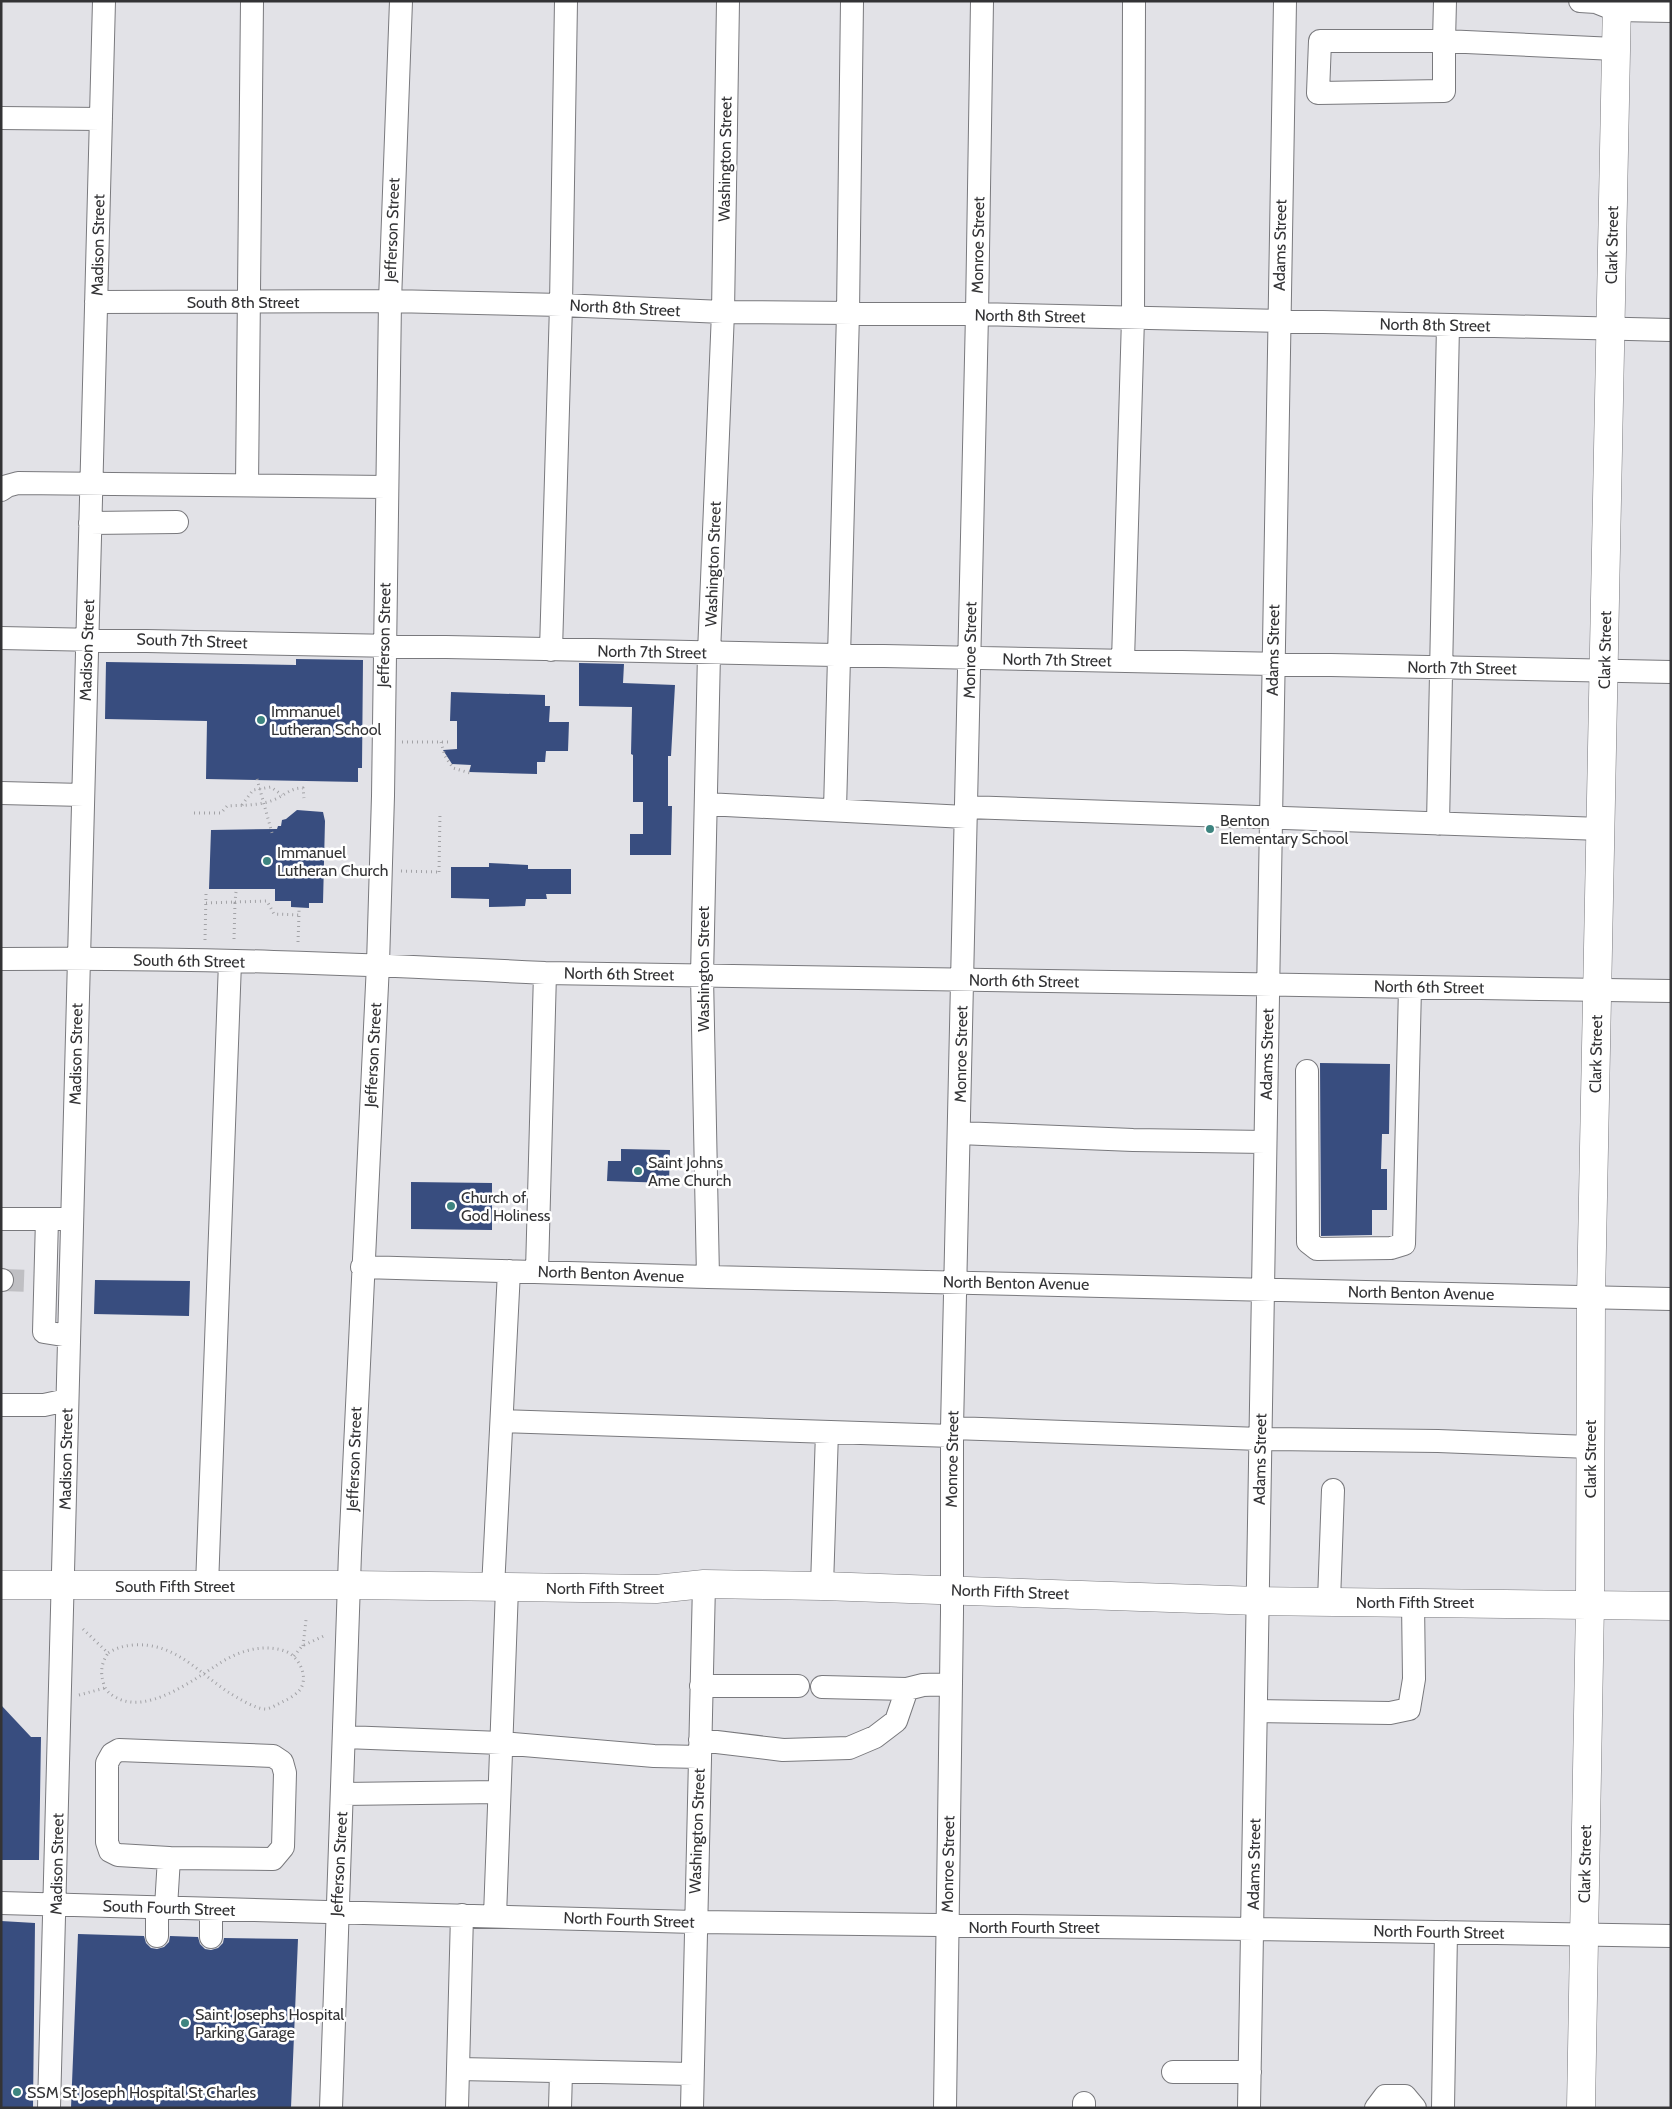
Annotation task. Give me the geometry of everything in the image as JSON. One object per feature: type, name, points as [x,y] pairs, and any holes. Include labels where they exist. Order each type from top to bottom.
[{"type":"main road","name":"Clark Street","points":[[1582,2108],[1590,1603],[1591,1297],[1616,6]]},
{"type":"main road","name":"North Fifth Street","points":[[349,1585],[656,1589],[704,1584],[951,1589],[1258,1601],[1590,1603],[1671,1606]]},
{"type":"main road","name":"South Fifth Street","points":[[1,1586],[349,1585]]},
{"type":"street","name":"Madison Street","points":[[50,2108],[104,1]]},
{"type":"street","points":[[247,485],[247,302],[252,1]]},
{"type":"street","name":"Jefferson Street","points":[[331,2108],[336,1913],[345,1737],[362,1267],[378,964],[390,301],[401,1]]},
{"type":"street","points":[[551,650],[561,305],[566,1]]},
{"type":"street","name":"Washington Street","points":[[708,1277],[702,976],[709,653],[723,312],[728,1]]},
{"type":"street","points":[[835,810],[848,314],[852,1]]},
{"type":"street","name":"Monroe Street","points":[[945,2108],[952,1432],[977,314],[982,1]]},
{"type":"street","points":[[1123,661],[1134,318],[1134,1]]},
{"type":"street","name":"Adams Street","points":[[1249,2108],[1285,1]]},
{"type":"street","points":[[1282,94],[1444,91],[1445,1]]},
{"type":"street","points":[[1580,1],[1671,11]]},
{"type":"street","points":[[1318,93],[1320,40],[1444,41],[1615,49]]},
{"type":"street","points":[[1,118],[101,119]]},
{"type":"street","name":"South 8th Street","points":[[96,302],[390,301]]},
{"type":"street","name":"North 8th Street","points":[[390,301],[561,305],[723,312],[977,314],[1671,330]]},
{"type":"street","points":[[1438,824],[1448,325]]},
{"type":"street","points":[[1,490],[18,483],[386,487]]},
{"type":"street","points":[[90,523],[177,522]]},
{"type":"street","name":"South 7th Street","points":[[1,638],[383,647]]},
{"type":"street","name":"North 7th Street","points":[[383,647],[1671,672]]},
{"type":"street","points":[[1,793],[83,795]]},
{"type":"street","points":[[706,804],[835,810],[1270,818],[1601,830]]},
{"type":"street","points":[[207,1586],[232,951]]},
{"type":"street","name":"South 6th Street","points":[[1,959],[78,958],[232,951],[378,964]]},
{"type":"street","name":"North 6th Street","points":[[378,964],[545,973],[1671,991]]},
{"type":"street","points":[[537,1271],[545,973]]},
{"type":"street","points":[[1307,1071],[1308,1242],[1318,1249],[1391,1248],[1404,1244],[1410,986]]},
{"type":"street","points":[[959,1133],[1114,1140],[1265,1142]]},
{"type":"street","points":[[47,1219],[37,1281],[44,1332],[69,1336]]},
{"type":"street","points":[[1,1220],[72,1219]]},
{"type":"street","name":"North Benton Avenue","points":[[362,1267],[708,1277],[1671,1299]]},
{"type":"street","points":[[495,1916],[501,1743],[502,1421],[509,1271]]},
{"type":"street","points":[[1,1405],[44,1405],[68,1400]]},
{"type":"street","points":[[502,1421],[827,1432],[952,1432],[1438,1441],[1590,1447]]},
{"type":"street","points":[[822,1586],[827,1432]]},
{"type":"street","points":[[1329,1601],[1333,1490]]},
{"type":"street","name":"Washington Street","points":[[692,2108],[704,1584]]},
{"type":"street","points":[[1256,1711],[1390,1713],[1409,1710],[1414,1679],[1413,1602]]},
{"type":"street","points":[[822,1687],[907,1689],[923,1685],[950,1684]]},
{"type":"street","points":[[701,1686],[798,1686]]},
{"type":"street","points":[[345,1737],[501,1743],[654,1756],[700,1749],[784,1750],[848,1748],[876,1737],[896,1721],[907,1689]]},
{"type":"street","points":[[119,1750],[273,1756],[282,1762],[285,1773],[283,1847],[273,1859],[168,1858],[118,1855],[110,1851],[107,1842],[108,1763],[112,1754],[119,1750]]},
{"type":"street","points":[[342,1794],[499,1792]]},
{"type":"street","points":[[157,1936],[168,1858]]},
{"type":"street","name":"South Fourth Street","points":[[1,1904],[336,1913]]},
{"type":"street","points":[[211,1937],[212,1909]]},
{"type":"street","name":"North Fourth Street","points":[[336,1913],[695,1922],[1671,1936]]},
{"type":"street","points":[[457,2108],[462,1915]]},
{"type":"street","points":[[1443,2108],[1446,1932]]},
{"type":"street","points":[[458,2069],[692,2074]]},
{"type":"street","points":[[560,2108],[562,2072]]},
{"type":"street","points":[[1173,2072],[1250,2072]]},
{"type":"street","points":[[1376,2108],[1385,2096],[1405,2096],[1416,2108]]},
{"type":"path","points":[[402,742],[451,742]]},
{"type":"path","points":[[441,742],[445,756],[452,768],[470,773]]},
{"type":"path","points":[[257,779],[272,833]]},
{"type":"path","points":[[242,805],[253,790],[271,787],[282,795]]},
{"type":"path","points":[[194,813],[221,814],[227,806],[251,806],[277,798],[287,791],[303,788],[304,798]]},
{"type":"path","points":[[398,871],[440,872],[440,812]]},
{"type":"path","points":[[232,951],[236,892]]},
{"type":"path","points":[[205,940],[206,894]]},
{"type":"path","points":[[206,903],[268,901],[274,914],[299,915]]},
{"type":"path","points":[[298,942],[299,909]]},
{"type":"path","points":[[302,1646],[306,1620]]},
{"type":"path","points":[[75,1628],[83,1629],[108,1653]]},
{"type":"path","points":[[294,1656],[302,1646],[328,1634]]},
{"type":"path","points":[[108,1653],[103,1661],[101,1674],[105,1688],[111,1695],[120,1700],[147,1701],[176,1690],[203,1674],[229,1656],[242,1651],[273,1649],[285,1651],[294,1656],[304,1673],[303,1682],[300,1690],[278,1704],[265,1709],[232,1695],[203,1674],[172,1651],[159,1646],[143,1644],[127,1646],[116,1648],[108,1653]]},
{"type":"path","points":[[73,1696],[105,1688]]},
{"type":"building","name":"Immanuel Lutheran School","points":[[296,659],[363,660],[362,768],[358,768],[358,782],[206,779],[207,721],[105,719],[106,662],[296,665]]},
{"type":"building","points":[[579,663],[624,664],[623,683],[675,685],[671,756],[668,756],[668,806],[672,806],[671,855],[630,855],[630,834],[643,834],[643,802],[633,802],[632,707],[579,706]]},
{"type":"building","points":[[451,692],[545,695],[545,706],[550,706],[549,722],[569,722],[568,751],[546,751],[545,762],[537,762],[537,774],[469,772],[471,765],[452,764],[443,750],[457,749],[457,721],[450,721]]},
{"type":"building","name":"Immanuel Lutheran Church","points":[[297,810],[323,812],[325,821],[323,903],[309,903],[309,908],[291,907],[291,901],[275,901],[275,889],[209,889],[211,830],[277,829],[278,826],[281,826],[282,820]]},
{"type":"building","points":[[489,863],[528,865],[528,869],[571,869],[571,894],[546,894],[547,899],[526,899],[525,906],[489,907],[489,899],[451,898],[451,867],[489,867]]},
{"type":"building","points":[[1320,1063],[1390,1064],[1389,1134],[1382,1134],[1381,1169],[1387,1169],[1387,1210],[1372,1210],[1372,1235],[1321,1236]]},
{"type":"building","name":"Saint Johns Ame Church","points":[[621,1149],[670,1150],[669,1183],[607,1181],[608,1161],[621,1161]]},
{"type":"building","name":"Church of God Holiness","points":[[411,1182],[492,1183],[492,1230],[411,1229]]},
{"type":"building","points":[[95,1280],[190,1281],[189,1316],[94,1314]]},
{"type":"building","points":[[1,1705],[31,1737],[41,1737],[39,1860],[1,1860]]},
{"type":"building","points":[[1,1921],[35,1923],[33,2108],[1,2108]]},
{"type":"building","name":"Saint Josephs Hospital Parking Garage","points":[[78,1934],[144,1936],[146,1943],[151,1948],[157,1949],[164,1947],[169,1942],[170,1936],[198,1937],[200,1944],[205,1949],[211,1950],[218,1948],[223,1943],[224,1938],[298,1939],[291,2108],[71,2108]]},
{"type":"tunnel","points":[[2,1280],[29,1281]]},
{"type":"place","name":"Immanuel Lutheran School","points":[[261,720]]},
{"type":"place","name":"Benton Elementary School","points":[[1210,829]]},
{"type":"place","name":"Immanuel Lutheran Church","points":[[267,861]]},
{"type":"place","name":"Saint Johns Ame Church","points":[[638,1171]]},
{"type":"place","name":"Church of God Holiness","points":[[451,1206]]},
{"type":"place","name":"Saint Josephs Hospital Parking Garage","points":[[185,2023]]},
{"type":"place","name":"SSM St Joseph Hospital St Charles","points":[[17,2092]]}]
